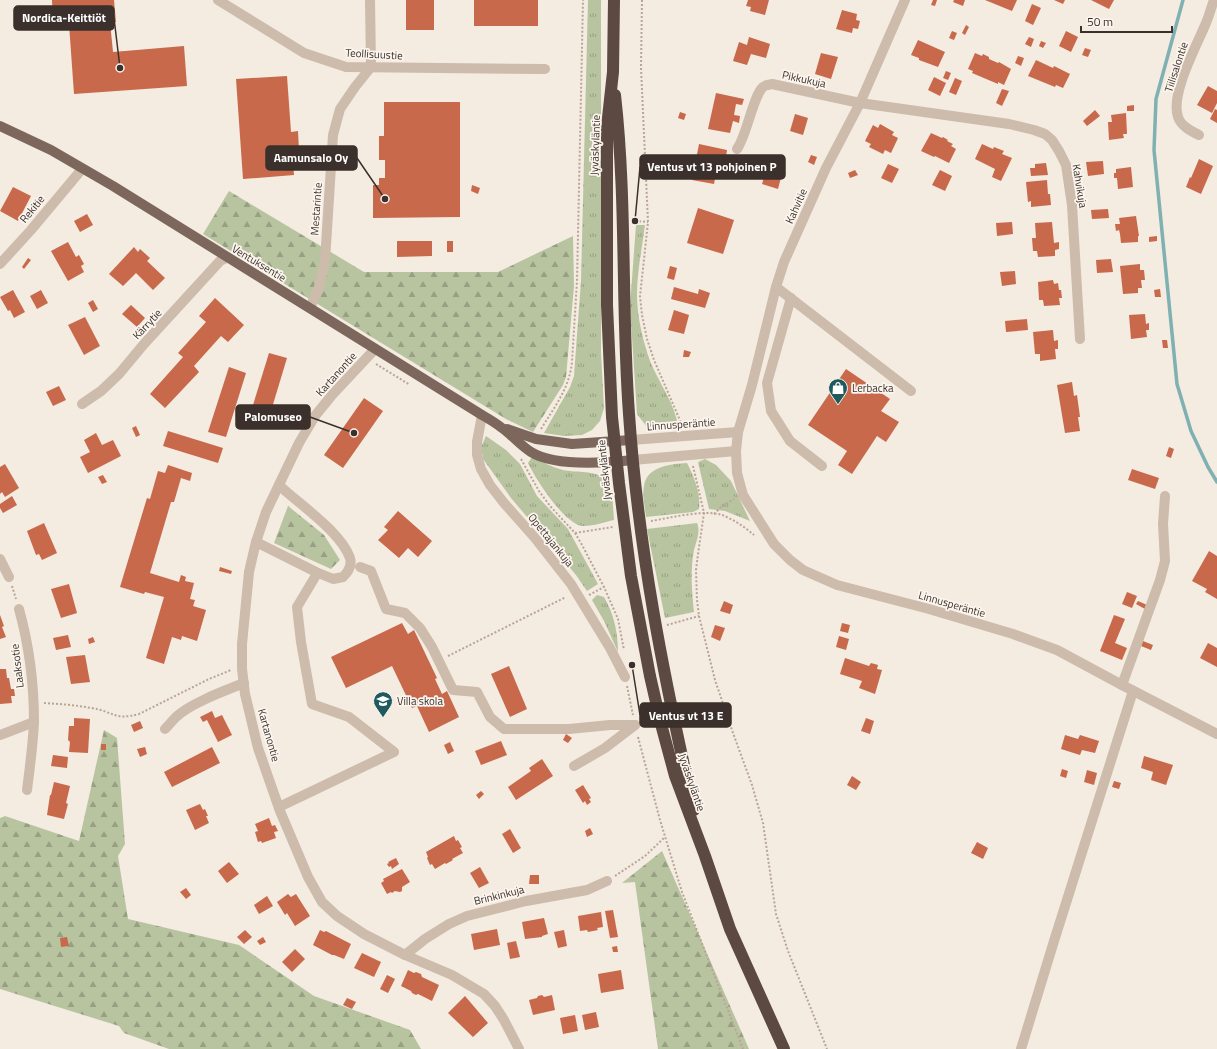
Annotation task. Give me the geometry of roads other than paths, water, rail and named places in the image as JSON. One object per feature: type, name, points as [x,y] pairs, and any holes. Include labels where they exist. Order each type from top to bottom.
[{"type":"highway","name":"Jyväskyläntie","points":[[614,0],[613,72],[607,127],[607,305],[614,441],[631,576],[661,724],[675,776],[730,929],[784,1049]]},
{"type":"highway","name":"Jyväskyläntie","points":[[613,72],[619,128],[623,205],[624,305],[631,440],[646,573],[675,724],[705,856]]},
{"type":"main road","name":"Ventuksentie","points":[[0,126],[51,150],[310,308],[482,415],[502,428],[530,451],[541,457],[590,463],[633,460]]},
{"type":"main road","name":"Ventuksentie","points":[[502,428],[536,439],[572,444],[631,440]]},
{"type":"street","name":"Teollisuustie","points":[[218,0],[304,53],[346,67],[545,69]]},
{"type":"street","points":[[370,0],[371,67]]},
{"type":"street","name":"Kahvitie","points":[[738,432],[752,385],[776,287],[784,262],[826,168],[860,103],[906,0]]},
{"type":"street","name":"Tiilisalontie","points":[[1199,136],[1182,123],[1178,117],[1177,104],[1187,66],[1206,24],[1214,0]]},
{"type":"street","name":"Mestarintie","points":[[310,308],[319,287],[325,261],[333,135],[340,110],[355,87],[371,67]]},
{"type":"street","name":"Pikkukuja","points":[[737,149],[742,142],[757,96],[767,85],[772,84],[860,103]]},
{"type":"street","name":"Kahvikuja","points":[[860,103],[1009,124],[1045,134],[1052,140],[1066,165],[1072,205],[1080,339]]},
{"type":"street","name":"Rekitie","points":[[0,264],[31,230],[82,169]]},
{"type":"street","name":"Kärrytie","points":[[82,404],[101,392],[119,374],[220,261],[226,258]]},
{"type":"street","points":[[776,287],[911,391]]},
{"type":"street","points":[[791,298],[767,383],[771,411],[790,441],[822,466]]},
{"type":"street","name":"Kartanontie","points":[[375,349],[315,416],[299,442],[266,512],[256,542],[249,572],[242,644],[242,669],[245,694],[258,748],[279,806],[308,877],[322,902],[337,916],[364,934],[406,955],[452,975],[484,994],[495,1006],[520,1049]]},
{"type":"street","points":[[752,385],[767,383]]},
{"type":"street","name":"Opettajankuja","points":[[482,415],[476,442],[477,455],[481,468],[490,485],[553,560],[578,596],[610,648],[625,677]]},
{"type":"street","name":"Linnusperäntie","points":[[631,440],[738,432],[736,451],[737,472],[745,497],[774,544],[790,560],[803,570],[837,585],[929,609],[1013,634],[1057,650],[1122,686],[1217,734]]},
{"type":"street","points":[[633,460],[736,451]]},
{"type":"street","points":[[256,542],[333,579],[343,577],[349,569],[350,559],[344,547],[326,525],[279,485]]},
{"type":"street","points":[[1122,686],[1160,580],[1165,561],[1163,524],[1165,496]]},
{"type":"street","points":[[0,559],[9,578]]},
{"type":"street","points":[[360,567],[371,571],[386,609],[404,613],[420,628],[439,661],[453,690],[476,692],[490,717],[504,729],[569,729],[610,725],[635,725],[605,748],[574,766]]},
{"type":"street","points":[[279,806],[394,752],[349,717],[312,704],[301,642],[297,607],[315,577]]},
{"type":"street","name":"Laaksotie","points":[[19,609],[28,646],[34,722],[27,790]]},
{"type":"street","points":[[165,729],[175,717],[186,710],[211,696],[244,683]]},
{"type":"street","points":[[1021,1049],[1133,691]]},
{"type":"street","points":[[0,735],[34,722]]},
{"type":"street","name":"Brinkinkuja","points":[[406,955],[449,924],[468,916],[526,900],[588,890],[607,881]]},
{"type":"waterway","points":[[1183,0],[1156,99],[1154,150],[1177,384],[1191,431],[1208,467],[1217,482]]},
{"type":"place","name":"Nordica-Keittiöt","points":[[120,68]]},
{"type":"place","name":"Aamunsalo Oy","points":[[385,199]]},
{"type":"place","name":"Ventus vt 13 pohjoinen P","points":[[635,221]]},
{"type":"place","name":"Lerbacka","points":[[838,405]]},
{"type":"place","name":"Palomuseo","points":[[354,433]]},
{"type":"place","name":"Ventus vt 13 E","points":[[632,665]]},
{"type":"place","name":"Villa skola","points":[[383,718]]}]
